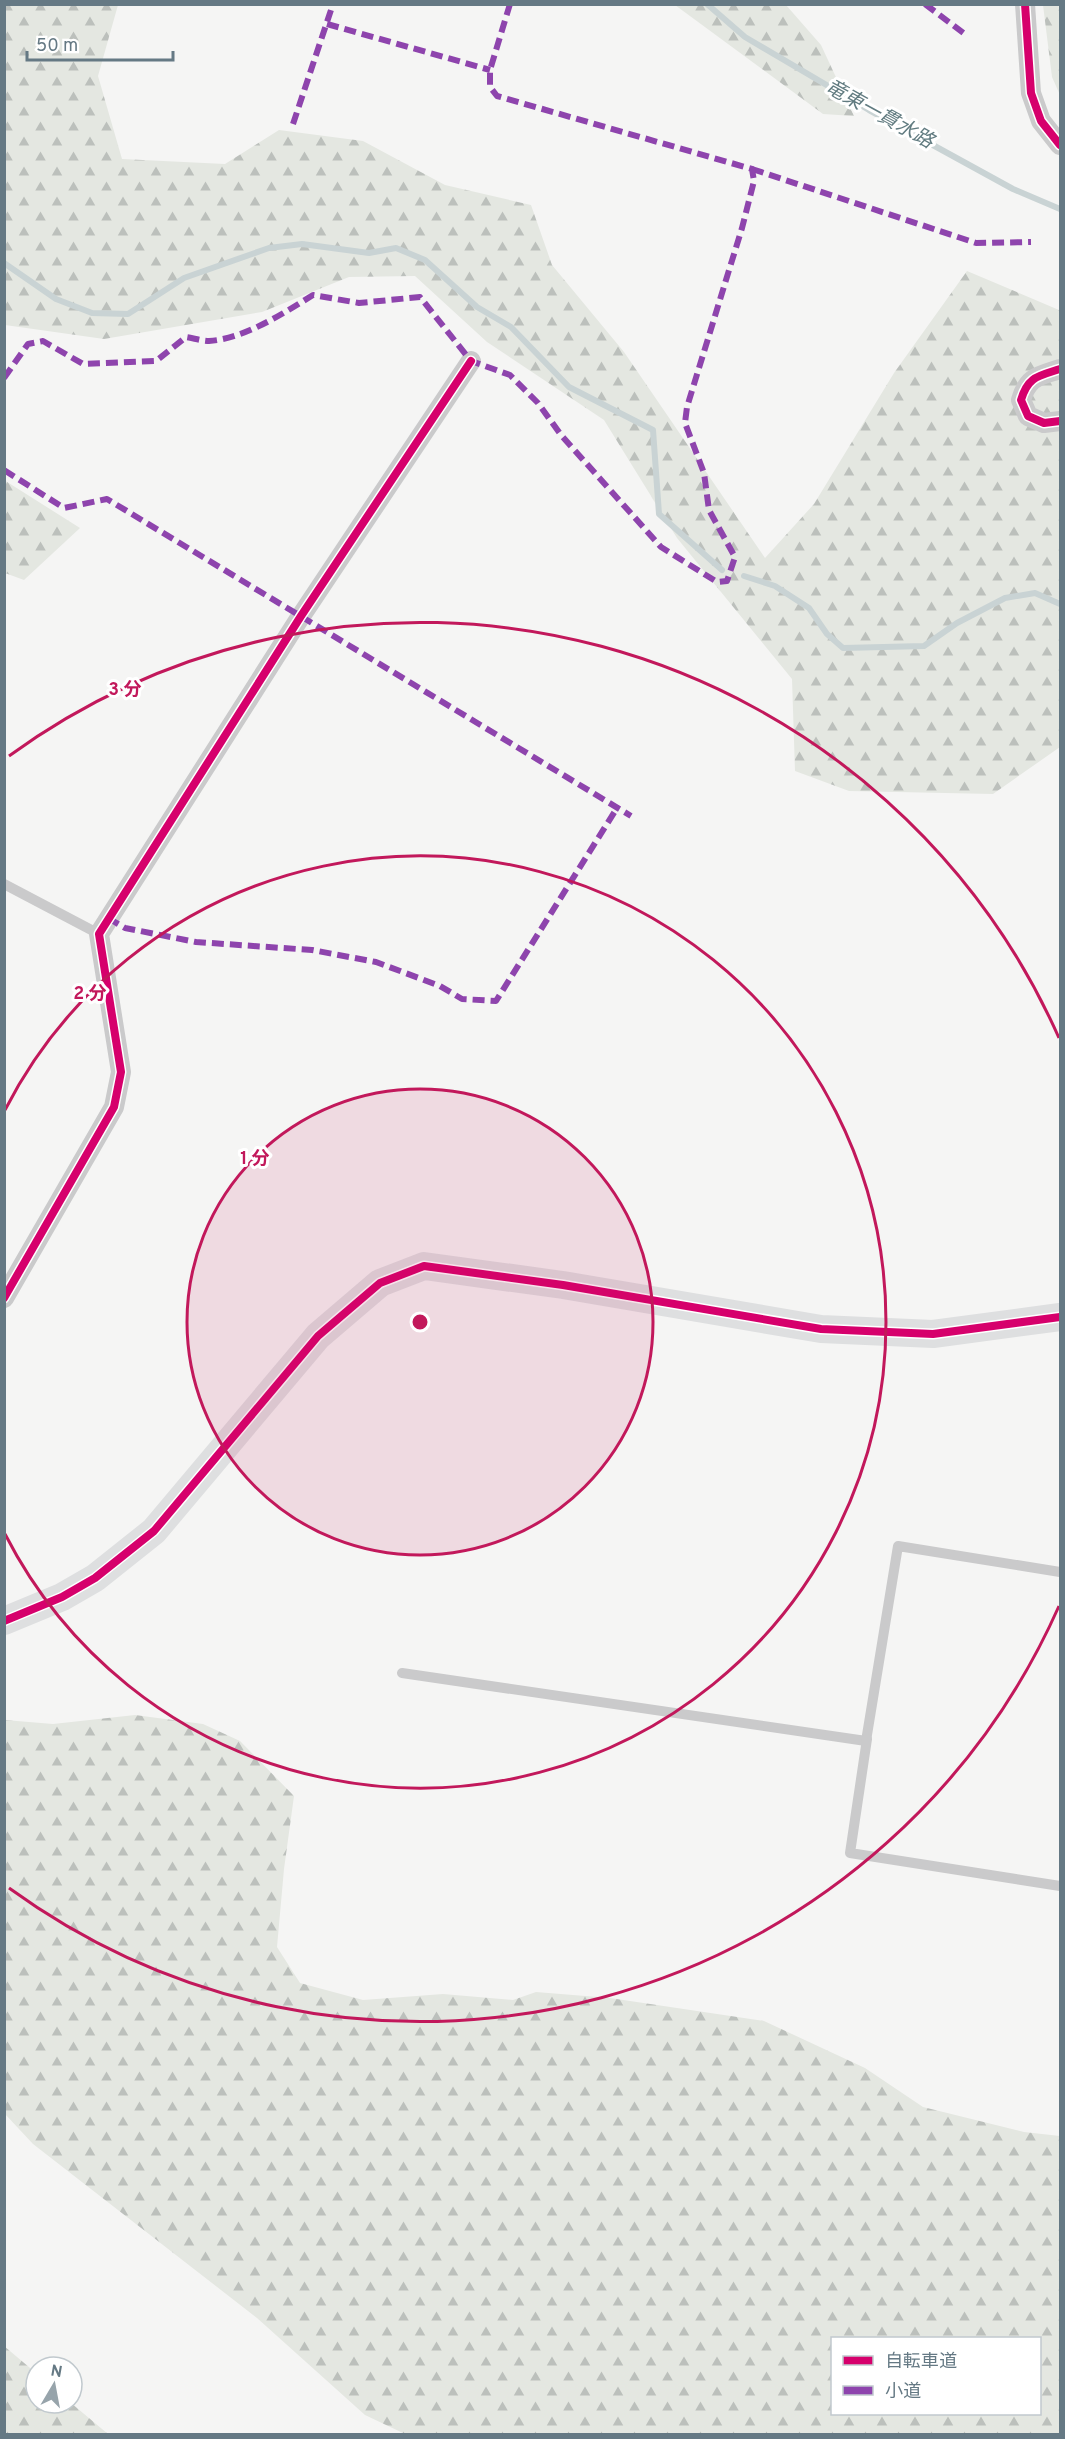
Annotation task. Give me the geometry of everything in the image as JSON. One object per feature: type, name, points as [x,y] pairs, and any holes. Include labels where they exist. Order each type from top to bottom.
[{"type":"street","points":[[1025,4],[1031,93],[1041,121],[1060,144]]},
{"type":"street","points":[[4,1298],[114,1107],[121,1072],[99,934],[301,616],[471,361]]},
{"type":"street","points":[[1060,369],[1034,378],[1025,386],[1021,400],[1029,416],[1044,423],[1060,421]]},
{"type":"street","points":[[4,1621],[62,1597],[95,1578],[138,1544],[162,1522],[318,1336],[380,1283],[424,1266],[562,1285],[821,1329],[933,1334],[1060,1317]]},
{"type":"lane","points":[[4,884],[99,934]]},
{"type":"lane","points":[[1060,1572],[898,1546],[850,1853],[1060,1886]]},
{"type":"lane","points":[[402,1673],[866,1741],[867,1739]]},
{"type":"green space","points":[[5,5],[118,5],[98,76],[122,159],[225,164],[279,130],[363,141],[445,185],[531,205],[552,265],[624,352],[765,558],[814,504],[894,373],[967,271],[1059,310],[1060,747],[993,794],[849,791],[795,771],[792,679],[677,538],[604,420],[487,342],[415,276],[349,277],[262,312],[104,339],[5,325]]},
{"type":"green space","points":[[675,5],[786,5],[821,45],[854,116],[823,114]]},
{"type":"green space","points":[[1043,5],[1060,5],[1060,95],[1052,77]]},
{"type":"green space","points":[[4,480],[80,528],[24,580],[5,573]]},
{"type":"green space","points":[[135,1715],[203,1724],[240,1741],[294,1796],[277,1947],[300,1983],[363,2000],[443,1994],[513,2000],[536,1992],[610,1998],[764,2021],[865,2068],[923,2107],[1024,2132],[1060,2136],[1060,2434],[405,2434],[365,2415],[257,2318],[33,2144],[5,2114],[5,1720],[53,1724]]},
{"type":"green space","points":[[4,2346],[24,2363],[24,2415],[84,2414],[108,2434],[5,2434]]},
{"type":"waterway","name":"竜東一貫水路","points":[[707,4],[745,37],[869,110],[1013,189],[1060,209]]},
{"type":"waterway","points":[[4,263],[56,299],[92,313],[128,314],[184,278],[269,248],[302,244],[369,253],[396,248],[425,260],[477,307],[511,327],[569,387],[653,430],[659,514],[722,570]]},
{"type":"waterway","points":[[744,576],[775,586],[809,608],[827,634],[843,648],[924,646],[957,623],[1005,598],[1035,593],[1060,604]]},
{"type":"marked path","points":[[293,124],[333,4]]},
{"type":"marked path","points":[[4,378],[28,344],[43,341],[83,364],[156,361],[186,337],[209,341],[236,336],[263,324],[313,295],[359,303],[420,297],[471,361],[510,375],[538,403],[561,435],[661,547],[717,582],[727,581],[735,557],[709,510],[704,473],[685,423],[687,407],[742,228],[754,181],[752,169],[497,96],[490,87],[490,70],[510,4]]},
{"type":"marked path","points":[[925,4],[966,35]]},
{"type":"marked path","points":[[327,24],[490,70]]},
{"type":"marked path","points":[[752,169],[976,243],[1031,242]]},
{"type":"marked path","points":[[4,470],[64,508],[107,499],[631,816]]},
{"type":"marked path","points":[[108,918],[125,928],[196,942],[312,950],[376,962],[440,986],[462,999],[496,1001],[617,808]]},
{"type":"cycle path","points":[[1025,4],[1031,93],[1041,121],[1060,145]]},
{"type":"cycle path","points":[[4,1298],[114,1107],[121,1072],[99,934],[301,616],[471,361]]},
{"type":"cycle path","points":[[1060,369],[1031,381],[1021,400],[1028,416],[1044,423],[1060,421]]},
{"type":"cycle path","points":[[4,1621],[62,1597],[95,1578],[154,1531],[318,1336],[380,1283],[424,1266],[563,1285],[821,1329],[933,1334],[1060,1317]]}]
